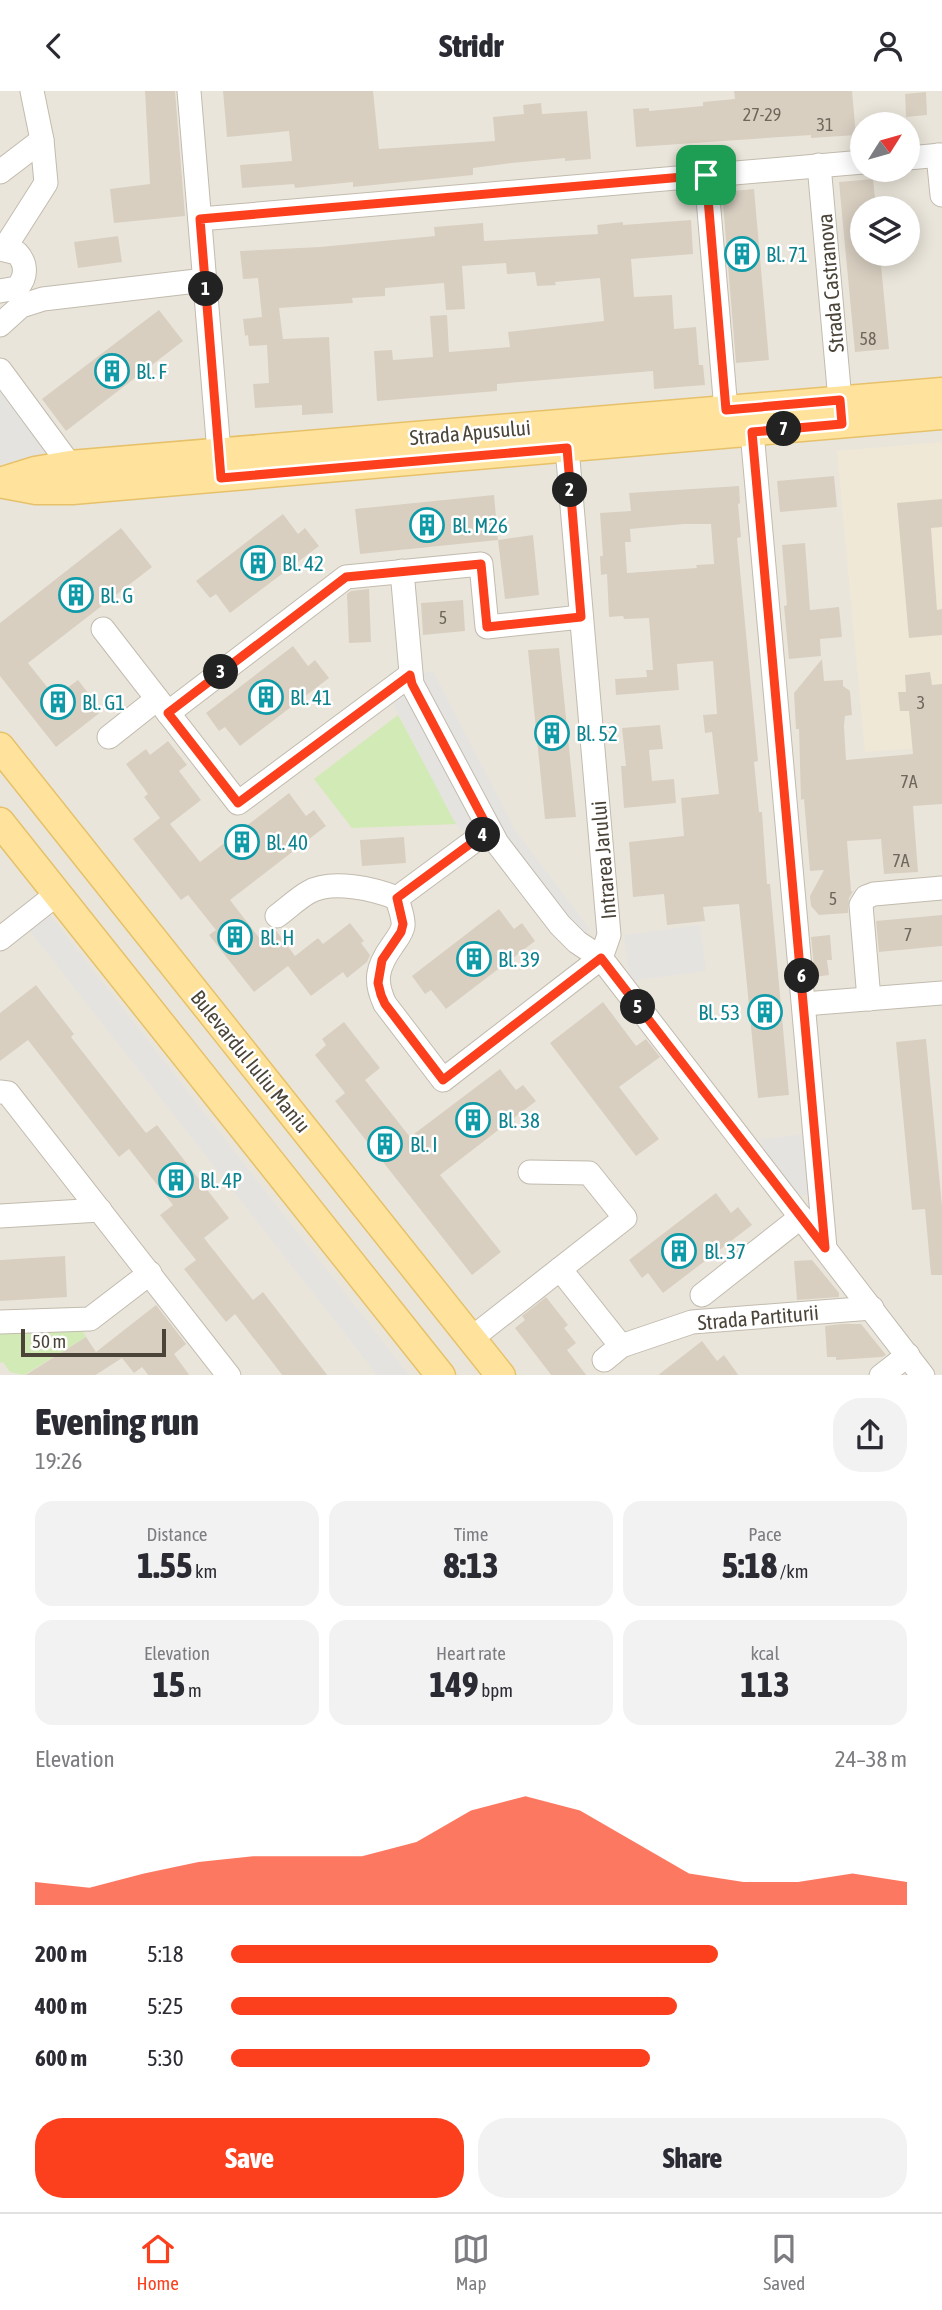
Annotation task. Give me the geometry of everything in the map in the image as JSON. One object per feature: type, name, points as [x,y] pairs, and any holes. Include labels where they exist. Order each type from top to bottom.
[{"type":"main road","name":"Strada Apusului","points":[[220,465],[567,448],[841,412],[942,392]]},
{"type":"main road","name":"Strada Apusului","points":[[841,412],[942,415]]},
{"type":"main road","name":"Strada Apusului","points":[[0,483],[35,471],[71,477],[735,425]]},
{"type":"main road","name":"Bulevardul Iuliu Maniu","points":[[0,747],[501,1375]]},
{"type":"main road","points":[[0,822],[433,1373],[472,1338]]},
{"type":"street","points":[[0,325],[10,296],[24,277],[24,264],[17,253],[2,249],[46,183],[42,140],[32,91]]},
{"type":"street","points":[[189,91],[220,465]]},
{"type":"street","points":[[0,172],[42,140]]},
{"type":"street","points":[[920,157],[940,155],[942,195]]},
{"type":"street","points":[[200,219],[850,163]]},
{"type":"street","name":"Strada Castranova","points":[[819,165],[841,412]]},
{"type":"street","points":[[706,175],[804,1004],[825,1248]]},
{"type":"street","points":[[10,296],[43,299],[205,280]]},
{"type":"street","points":[[0,370],[71,477]]},
{"type":"street","name":"Intrarea Jarului","points":[[567,448],[609,936],[601,958]]},
{"type":"street","points":[[109,737],[162,706],[346,577],[481,564],[487,627],[581,617]]},
{"type":"street","points":[[402,572],[412,684],[489,830],[560,925],[577,942],[601,958],[923,1375]]},
{"type":"street","points":[[103,629],[238,803],[410,675]]},
{"type":"street","points":[[397,898],[489,830]]},
{"type":"street","points":[[277,916],[310,891],[320,888],[365,888],[397,898]]},
{"type":"street","points":[[869,999],[862,905],[866,897],[942,888]]},
{"type":"street","points":[[0,939],[57,894]]},
{"type":"street","points":[[397,898],[403,924],[401,932],[382,960],[378,983],[381,995],[443,1080],[601,958]]},
{"type":"street","points":[[804,1004],[942,993]]},
{"type":"street","points":[[0,1092],[8,1093],[229,1375]]},
{"type":"street","points":[[472,1338],[625,1218],[589,1173],[530,1172]]},
{"type":"street","points":[[0,1216],[100,1210]]},
{"type":"street","points":[[702,1295],[801,1217]]},
{"type":"street","name":"Strada Partiturii","points":[[560,1269],[613,1353],[692,1322],[872,1308]]},
{"type":"street","points":[[0,1322],[90,1319],[150,1273]]},
{"type":"street","points":[[881,1375],[908,1355]]},
{"type":"shaded area","points":[[0,91],[942,91],[942,1375],[0,1375]]},
{"type":"shaded area","points":[[9,385],[60,451],[0,464],[0,391]]},
{"type":"shaded area","points":[[942,442],[942,746],[865,752],[837,451]]},
{"type":"shaded area","points":[[433,671],[515,830],[590,929],[577,942],[483,820],[461,831],[453,819],[390,698],[410,675]]},
{"type":"shaded area","points":[[43,906],[409,1375],[377,1375],[22,921]]},
{"type":"shaded area","points":[[700,925],[706,971],[630,981],[624,935]]},
{"type":"shaded area","points":[[815,1133],[821,1193],[797,1196],[763,1151],[761,1139]]},
{"type":"green space","points":[[398,715],[457,824],[352,828],[314,779]]},
{"type":"green space","points":[[76,1320],[86,1337],[24,1375],[10,1372],[3,1362],[0,1363],[0,1322]]},
{"type":"building","points":[[145,91],[175,91],[185,216],[114,223],[110,189],[150,184]]},
{"type":"building","points":[[223,91],[373,91],[379,149],[495,141],[493,117],[524,114],[523,105],[541,103],[542,114],[587,111],[591,159],[565,161],[565,158],[512,163],[473,168],[473,175],[353,187],[353,182],[295,188],[294,184],[242,188],[240,165],[292,161],[289,131],[227,137]]},
{"type":"building","points":[[734,91],[852,91],[854,112],[850,112],[850,135],[811,138],[811,135],[636,147],[633,109],[649,108],[649,111],[703,106],[703,102],[735,99]]},
{"type":"building","points":[[926,92],[927,115],[906,112],[905,94]]},
{"type":"building","points":[[839,182],[873,182],[875,196],[850,196],[850,266],[881,266],[889,349],[855,352]]},
{"type":"building","name":"Bl. 71","points":[[754,189],[769,360],[736,363],[722,192]]},
{"type":"building","points":[[691,220],[693,254],[631,259],[634,297],[672,295],[674,329],[696,327],[699,365],[703,365],[705,385],[654,389],[653,371],[497,384],[497,391],[377,401],[374,351],[392,350],[393,360],[433,357],[430,316],[447,315],[449,352],[510,347],[508,332],[604,321],[600,278],[537,286],[535,272],[507,274],[506,263],[462,266],[465,309],[446,310],[444,283],[385,288],[385,296],[352,298],[353,303],[279,308],[283,339],[329,337],[333,413],[302,415],[302,405],[255,408],[253,384],[269,383],[267,345],[249,346],[248,335],[245,336],[243,319],[262,317],[258,278],[243,279],[240,251],[320,247],[435,236],[434,227],[483,223],[484,241],[598,234],[597,225],[623,222],[623,225]]},
{"type":"building","points":[[118,236],[122,262],[78,268],[74,242]]},
{"type":"building","name":"Bl. F","points":[[159,310],[183,341],[66,431],[42,399]]},
{"type":"building","points":[[834,476],[837,507],[780,512],[777,481]]},
{"type":"building","points":[[739,486],[741,537],[737,538],[758,761],[754,762],[759,812],[762,812],[767,884],[770,884],[789,1095],[758,1098],[739,904],[703,907],[705,921],[667,925],[664,894],[633,897],[629,842],[684,836],[681,798],[719,794],[712,732],[705,733],[703,715],[717,714],[713,661],[677,664],[679,690],[616,695],[615,679],[647,677],[646,670],[653,670],[649,618],[609,617],[607,574],[601,575],[600,556],[603,556],[600,513],[631,511],[629,493]],"holes":[[[711,524],[714,564],[696,565],[697,568],[627,573],[625,542],[631,542],[630,529]]]},
{"type":"building","name":"Bl. M26","points":[[494,495],[498,540],[360,554],[355,509]]},
{"type":"building","points":[[942,499],[942,527],[931,528],[937,610],[942,609],[942,635],[909,638],[897,503]]},
{"type":"building","name":"Bl. 42","points":[[283,514],[298,534],[305,528],[319,546],[230,613],[216,594],[210,598],[196,581]]},
{"type":"building","name":"Bl. G","points":[[121,528],[152,567],[28,663],[55,697],[78,680],[102,711],[56,747],[0,676],[0,623]]},
{"type":"building","points":[[533,535],[539,595],[505,599],[498,540]]},
{"type":"building","points":[[805,543],[810,610],[839,607],[842,637],[820,639],[821,656],[789,659],[782,545]]},
{"type":"building","points":[[369,589],[371,642],[349,643],[347,594]]},
{"type":"building","points":[[463,600],[465,631],[423,635],[421,603]]},
{"type":"building","name":"Bl. 41","points":[[293,646],[308,666],[315,660],[329,678],[240,746],[225,727],[219,731],[206,713]]},
{"type":"building","name":"Bl. 52","points":[[559,648],[576,817],[545,819],[528,650]]},
{"type":"building","points":[[822,659],[824,681],[843,680],[843,686],[850,691],[852,715],[845,716],[844,726],[846,760],[913,754],[909,711],[900,711],[898,692],[906,692],[905,675],[930,672],[932,685],[942,684],[942,804],[913,806],[918,872],[884,874],[881,839],[847,841],[853,891],[849,898],[848,913],[819,915],[811,906],[810,896],[824,870],[810,871],[804,799],[801,800],[799,729],[796,729],[794,693]]},
{"type":"building","points":[[660,725],[663,749],[649,750],[652,781],[674,779],[676,803],[624,808],[621,766],[626,766],[622,728]]},
{"type":"building","points":[[168,741],[187,765],[179,771],[201,800],[170,824],[200,862],[289,793],[306,816],[314,810],[326,826],[230,900],[260,939],[275,929],[295,956],[318,938],[323,944],[350,923],[364,941],[361,943],[370,955],[367,962],[347,978],[343,972],[311,996],[288,966],[254,992],[209,935],[216,930],[188,895],[181,900],[133,839],[160,818],[144,797],[148,794],[126,764],[146,749],[150,755]]},
{"type":"building","points":[[404,837],[406,863],[362,866],[360,840]]},
{"type":"building","name":"Bl. 39","points":[[499,909],[514,929],[522,923],[535,941],[446,1009],[431,990],[425,994],[412,976]]},
{"type":"building","points":[[942,915],[942,946],[879,952],[876,921]]},
{"type":"building","points":[[830,935],[832,960],[827,960],[829,975],[815,977],[811,937]]},
{"type":"building","name":"Bl. 4P","points":[[36,985],[74,1034],[71,1037],[146,1133],[157,1125],[229,1218],[204,1238],[253,1300],[263,1292],[327,1375],[282,1375],[235,1314],[226,1322],[184,1269],[196,1260],[160,1215],[173,1205],[129,1149],[119,1157],[28,1040],[0,1061],[0,1013]]},
{"type":"building","points":[[603,1002],[636,1046],[646,1039],[660,1057],[619,1087],[659,1139],[636,1156],[550,1043]]},
{"type":"building","name":"Bl. I","points":[[344,1022],[380,1068],[365,1080],[410,1137],[500,1069],[516,1090],[523,1085],[536,1101],[440,1175],[501,1252],[472,1275],[335,1101],[345,1093],[315,1055],[326,1045],[322,1039]]},
{"type":"building","points":[[926,1039],[942,1206],[942,1275],[931,1275],[925,1209],[912,1210],[896,1042]]},
{"type":"building","name":"Bl. 37","points":[[716,1193],[731,1213],[738,1207],[752,1225],[663,1293],[648,1273],[642,1278],[629,1260]]},
{"type":"building","points":[[65,1256],[67,1297],[0,1301],[0,1260]]},
{"type":"building","points":[[812,1260],[839,1293],[839,1297],[797,1300],[794,1261]]},
{"type":"building","points":[[546,1297],[568,1325],[564,1328],[576,1343],[567,1350],[586,1375],[551,1375],[515,1328],[525,1320],[522,1316]]},
{"type":"building","points":[[156,1305],[186,1344],[174,1354],[189,1375],[148,1375],[142,1367],[134,1373],[122,1358],[96,1375],[26,1375],[86,1337],[96,1352]]},
{"type":"building","points":[[861,1324],[886,1355],[836,1360],[836,1357],[827,1357],[825,1326]]},
{"type":"building","points":[[702,1341],[717,1361],[724,1355],[738,1375],[658,1375]]},
{"type":"place","name":"Bl. 71","points":[[742,254]]},
{"type":"place","name":"Bl. F","points":[[112,371]]},
{"type":"place","name":"Bl. M26","points":[[427,525]]},
{"type":"place","name":"Bl. 42","points":[[258,563]]},
{"type":"place","name":"Bl. G","points":[[76,595]]},
{"type":"place","name":"Bl. 41","points":[[266,697]]},
{"type":"place","name":"Bl. G1","points":[[58,702]]},
{"type":"place","name":"Bl. 52","points":[[552,733]]},
{"type":"place","name":"Bl. 40","points":[[242,842]]},
{"type":"place","name":"Bl. H","points":[[235,937]]},
{"type":"place","name":"Bl. 39","points":[[474,959]]},
{"type":"place","name":"Bl. 53","points":[[765,1012]]},
{"type":"place","name":"Bl. 38","points":[[473,1120]]},
{"type":"place","name":"Bl. I","points":[[385,1144]]},
{"type":"place","name":"Bl. 4P","points":[[176,1180]]},
{"type":"place","name":"Bl. 37","points":[[679,1251]]},
{"type":"route","points":[[706,175],[726,410],[840,400],[842,424],[752,432],[825,1248],[601,958],[443,1080],[385,1004],[378,983],[379,972],[382,960],[401,932],[403,924],[397,898],[489,830],[412,684],[410,675],[238,803],[168,713],[346,577],[481,564],[487,627],[581,617],[567,448],[221,478],[200,219],[706,175]]}]
